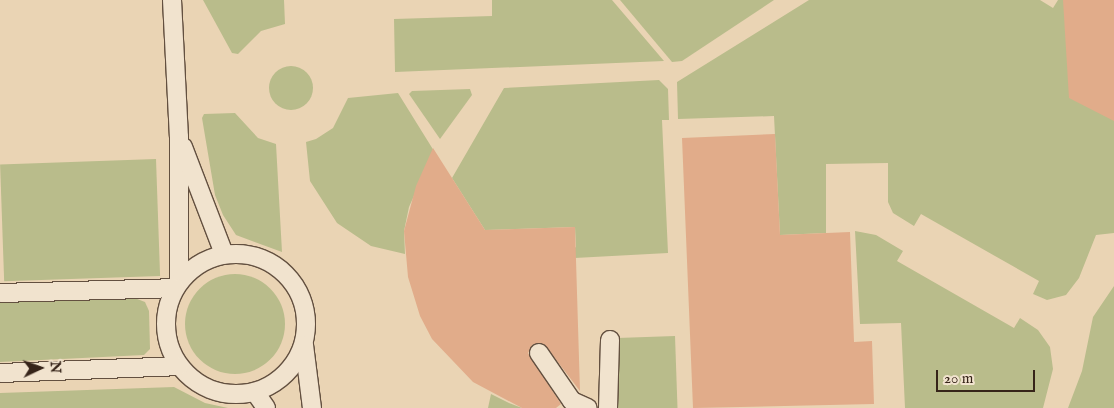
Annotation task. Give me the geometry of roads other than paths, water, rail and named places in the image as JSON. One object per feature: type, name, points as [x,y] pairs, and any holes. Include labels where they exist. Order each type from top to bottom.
[{"type":"lane","points":[[172,0],[179,136],[177,285]]},
{"type":"lane","points":[[179,136],[224,254]]},
{"type":"lane","points":[[304,346],[291,368],[275,382],[255,392],[234,395],[213,391],[194,381],[179,366],[170,348],[165,328],[168,307],[177,285],[192,269],[224,254],[249,254],[264,260],[290,279],[302,300],[306,324],[304,346],[312,408]]},
{"type":"lane","points":[[0,293],[177,285]]},
{"type":"lane","points":[[608,408],[610,340]]},
{"type":"lane","points":[[539,353],[572,401],[588,408]]},
{"type":"lane","points":[[0,373],[179,366]]},
{"type":"lane","points":[[255,392],[266,408]]}]
